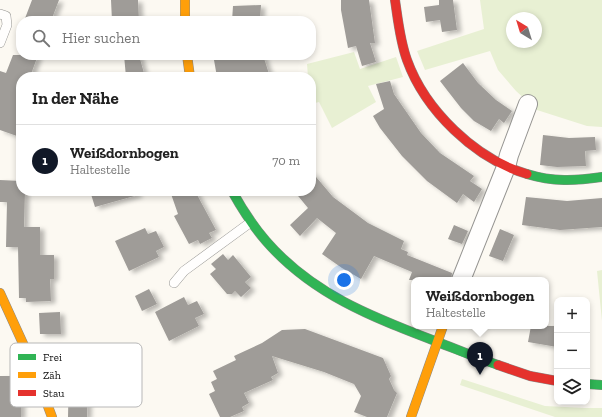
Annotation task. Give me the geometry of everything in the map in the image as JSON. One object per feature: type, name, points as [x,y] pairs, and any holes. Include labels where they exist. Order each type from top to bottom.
[{"type":"street","points":[[185,0],[185,16]]},
{"type":"street","points":[[396,0],[400,38],[408,66],[418,86],[434,109],[451,128],[472,145],[506,167],[545,179],[583,180],[602,177]]},
{"type":"street","points":[[188,60],[189,72]]},
{"type":"street","points":[[462,277],[506,167],[528,104]]},
{"type":"street","points":[[235,196],[251,222],[271,247],[327,294],[366,313],[519,373],[554,380]]},
{"type":"street","points":[[0,294],[23,343]]},
{"type":"street","points":[[411,417],[442,329]]},
{"type":"street","points":[[590,384],[602,385]]},
{"type":"street","points":[[48,407],[52,417]]},
{"type":"lane","points":[[0,14],[6,16],[7,25],[0,43]]},
{"type":"lane","points":[[174,283],[184,271],[251,222]]},
{"type":"green space","points":[[480,0],[602,0],[602,127],[587,126],[537,110],[516,91],[498,70],[490,51],[425,70],[417,51],[484,29]]},
{"type":"green space","points":[[354,52],[360,69],[396,57],[403,77],[368,86],[376,102],[332,128],[319,102],[316,103],[316,72],[308,72],[307,64]]},
{"type":"green space","points":[[602,270],[602,321],[597,271]]},
{"type":"green space","points":[[462,379],[545,406],[602,408],[602,417],[555,417],[460,385]]},
{"type":"building","points":[[32,0],[59,0],[53,16],[26,16]]},
{"type":"building","points":[[111,0],[138,0],[139,16],[112,16]]},
{"type":"building","points":[[341,0],[369,0],[375,43],[370,43],[376,62],[362,66],[356,46],[348,48],[341,10]]},
{"type":"building","points":[[439,0],[453,0],[457,30],[442,32],[440,20],[426,22],[424,7],[439,5]]},
{"type":"building","points":[[261,5],[260,16],[232,16],[233,6]]},
{"type":"building","points":[[13,55],[16,55],[16,60],[36,60],[32,72],[16,72],[16,136],[0,130],[0,71],[6,73]]},
{"type":"building","points":[[124,60],[140,60],[144,72],[126,72]]},
{"type":"building","points":[[214,60],[265,60],[268,72],[216,72]]},
{"type":"building","points":[[463,63],[478,83],[496,100],[512,111],[504,123],[499,119],[491,131],[474,121],[461,108],[440,81]]},
{"type":"building","points":[[390,81],[394,94],[421,133],[440,153],[474,176],[470,181],[482,189],[474,202],[463,194],[457,203],[427,181],[402,156],[380,128],[373,116],[384,109],[376,84]]},
{"type":"building","points":[[543,135],[569,138],[595,137],[596,150],[585,151],[586,166],[557,167],[540,165]]},
{"type":"building","points":[[316,177],[333,197],[368,223],[404,241],[401,249],[408,252],[407,255],[452,273],[451,277],[411,277],[411,280],[409,280],[412,272],[374,256],[361,279],[322,254],[336,233],[317,218],[300,236],[290,225],[308,208],[298,196],[316,196]]},
{"type":"building","points":[[0,180],[16,181],[16,196],[25,196],[24,227],[40,227],[40,255],[54,255],[54,279],[50,279],[51,301],[26,302],[26,298],[19,298],[18,247],[6,247],[7,202],[0,202]]},
{"type":"building","points":[[92,196],[134,196],[95,207]]},
{"type":"building","points":[[172,196],[198,196],[216,230],[209,233],[212,238],[200,244],[198,240],[189,244],[174,216],[178,214]]},
{"type":"building","points":[[526,197],[567,201],[602,198],[602,227],[560,230],[522,225]]},
{"type":"building","points":[[454,225],[468,231],[462,244],[448,239]]},
{"type":"building","points":[[145,228],[148,234],[156,231],[164,247],[156,251],[159,257],[129,271],[115,241]]},
{"type":"building","points":[[500,229],[514,235],[503,261],[489,256]]},
{"type":"building","points":[[223,254],[228,260],[233,255],[251,277],[245,282],[251,288],[241,297],[235,291],[232,294],[227,294],[210,274],[216,269],[211,264]]},
{"type":"building","points":[[149,289],[157,304],[142,311],[135,296]]},
{"type":"building","points":[[184,297],[188,305],[197,301],[204,314],[195,318],[199,326],[169,341],[155,312]]},
{"type":"building","points":[[60,312],[61,334],[40,334],[39,313]]},
{"type":"building","points":[[549,326],[554,326],[554,346],[528,342],[530,329],[549,329]]},
{"type":"building","points":[[305,329],[383,358],[391,376],[389,379],[397,393],[387,417],[367,417],[354,412],[361,396],[354,384],[324,372],[272,356],[278,373],[271,377],[273,380],[244,393],[249,403],[242,407],[244,411],[230,417],[220,417],[209,394],[215,391],[211,382],[217,379],[213,371],[236,360],[234,356],[262,343],[282,330]]},
{"type":"building","points":[[0,376],[10,376],[10,407],[21,407],[21,417],[0,417]]},
{"type":"building","points":[[68,407],[87,407],[87,417],[68,417]]},
{"type":"traffic: fast","points":[[527,174],[555,180],[602,177]]},
{"type":"traffic: fast","points":[[235,196],[248,217],[266,241],[284,260],[323,290],[388,323],[498,365]]},
{"type":"traffic: fast","points":[[590,384],[602,385]]},
{"type":"traffic: slow","points":[[185,0],[185,16]]},
{"type":"traffic: slow","points":[[188,60],[189,72]]},
{"type":"traffic: slow","points":[[0,293],[23,343]]},
{"type":"traffic: slow","points":[[411,417],[442,329]]},
{"type":"traffic: slow","points":[[48,407],[52,417]]},
{"type":"traffic: jam","points":[[395,0],[407,60],[415,79],[426,97],[439,114],[471,145],[508,167],[527,174]]},
{"type":"traffic: jam","points":[[498,365],[530,376],[554,380]]},
{"type":"place","name":"Weißdornbogen","points":[[480,375]]}]
